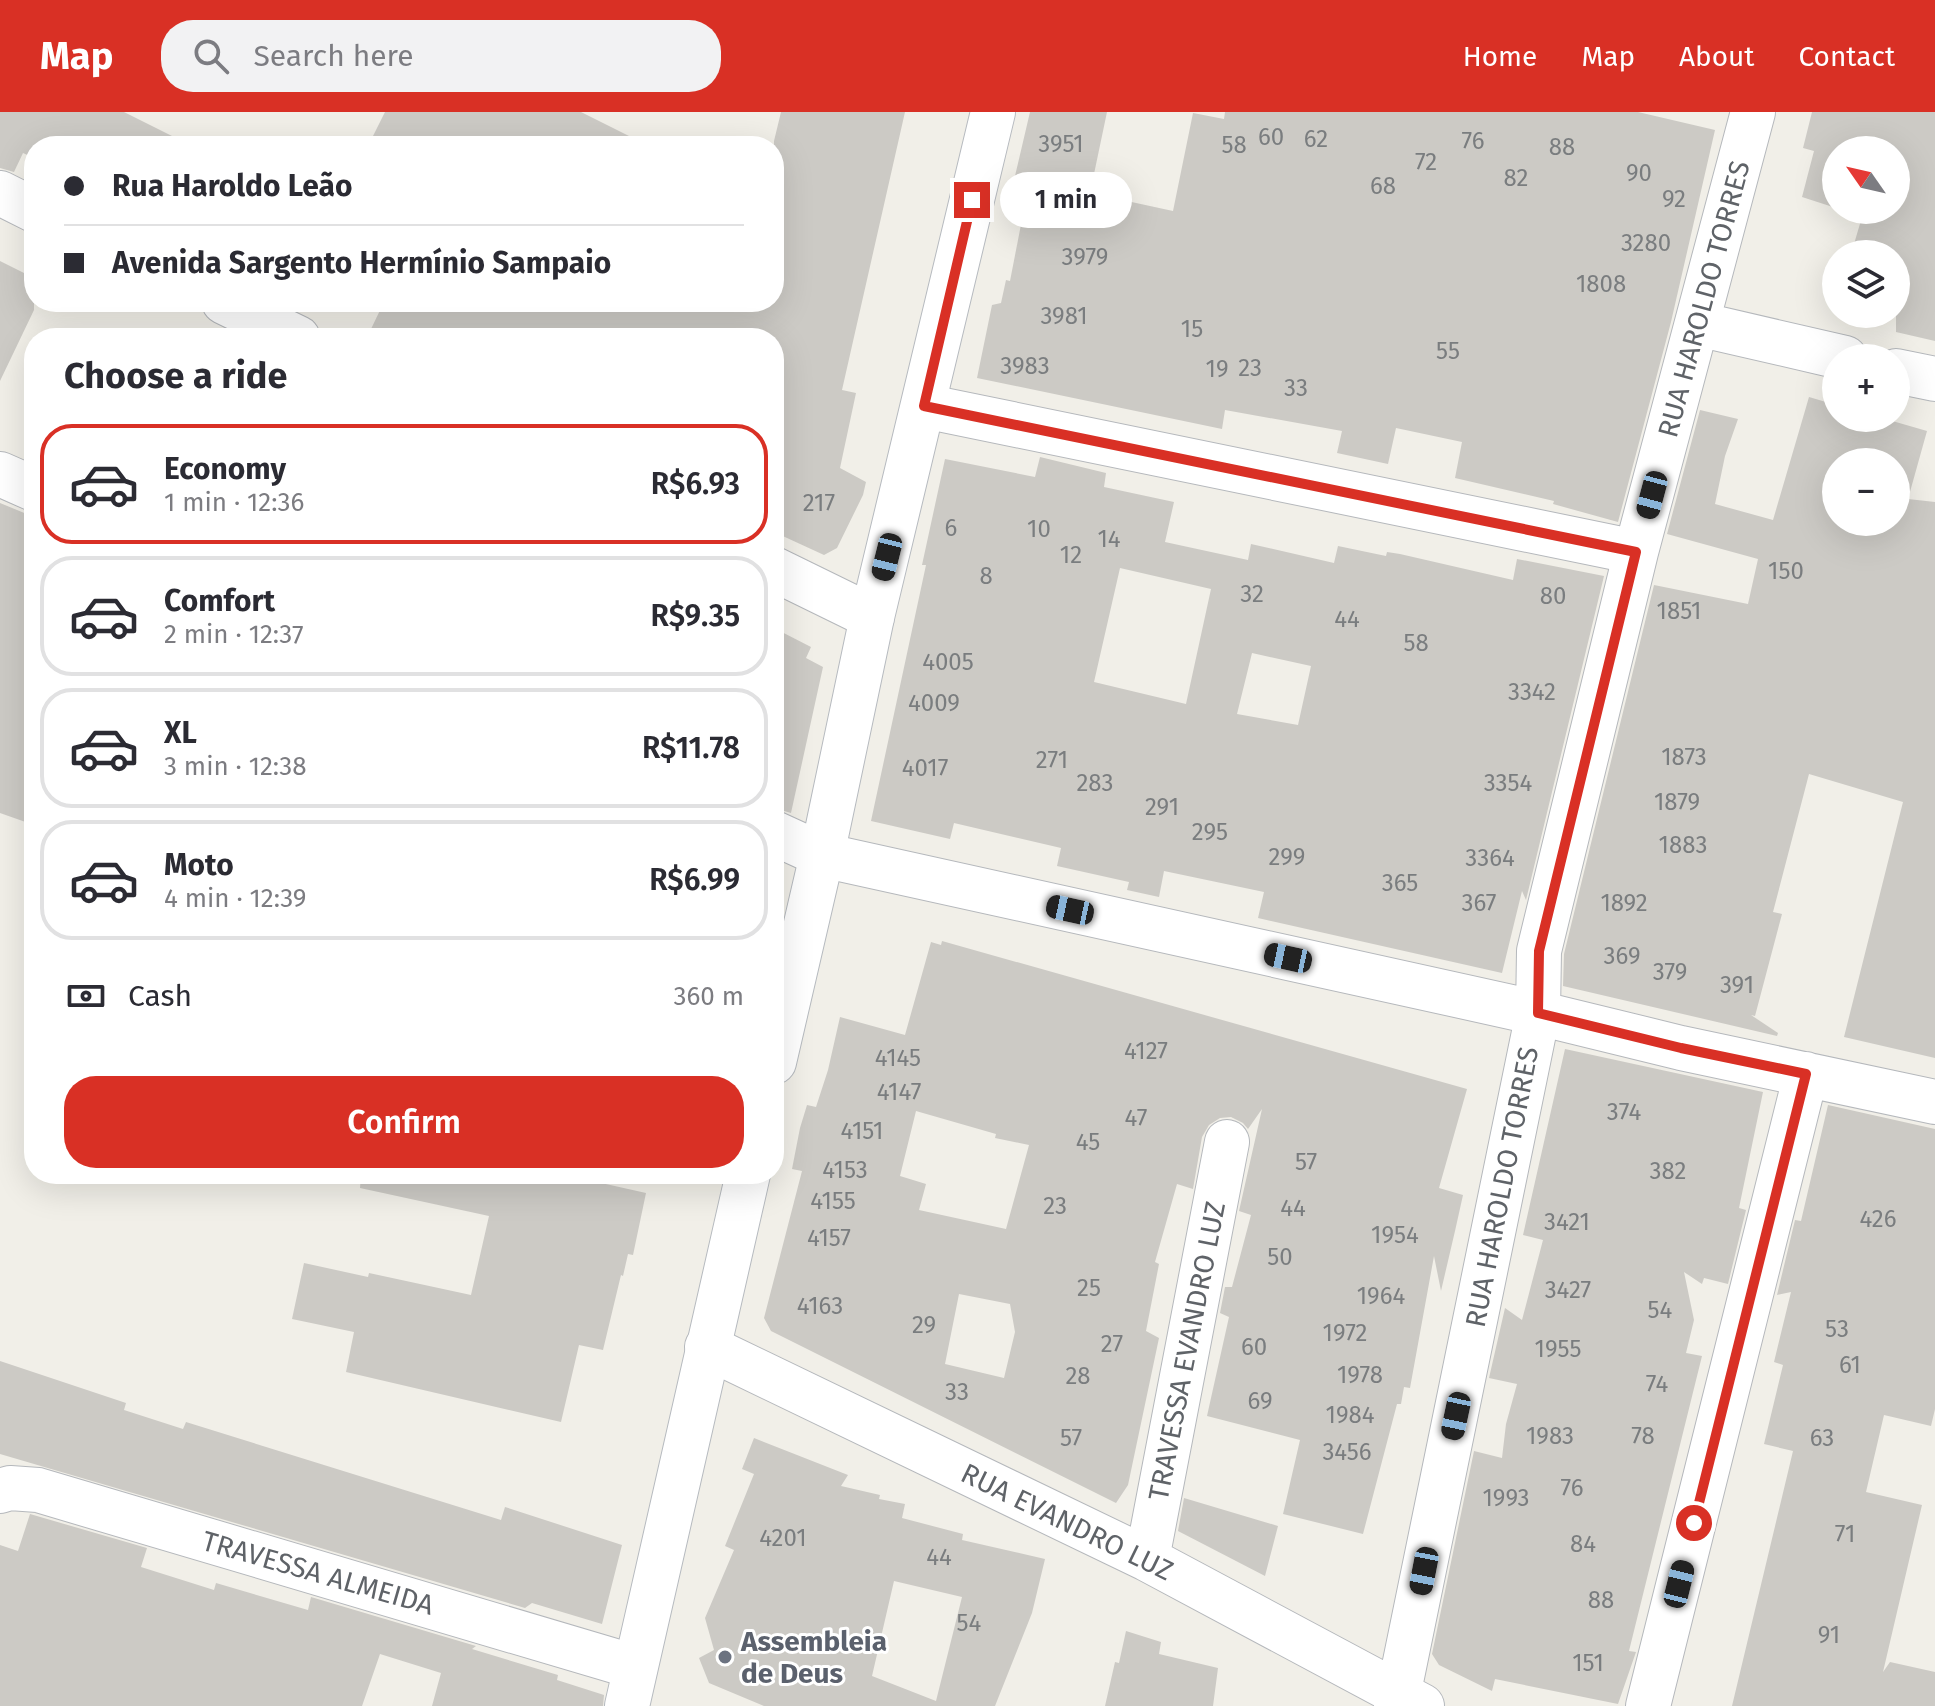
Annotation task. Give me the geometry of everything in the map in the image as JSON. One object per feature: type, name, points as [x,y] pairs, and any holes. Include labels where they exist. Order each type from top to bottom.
[{"type":"street","points":[[784,1019],[872,617],[993,112]]},
{"type":"street","name":"RUA HAROLDO TORRES","points":[[1405,1702],[1538,1013],[1539,951],[1636,552],[1753,112]]},
{"type":"street","points":[[0,193],[24,205]]},
{"type":"street","points":[[245,312],[277,328]]},
{"type":"street","points":[[1698,324],[1822,353]]},
{"type":"street","points":[[1910,374],[1935,379]]},
{"type":"street","points":[[924,406],[1636,552]]},
{"type":"street","points":[[0,474],[24,485]]},
{"type":"street","points":[[784,574],[872,617]]},
{"type":"street","points":[[784,838],[822,855],[1935,1102]]},
{"type":"street","points":[[1648,1706],[1806,1074]]},
{"type":"street","name":"TRAVESSA EVANDRO LUZ","points":[[1147,1559],[1227,1142]]},
{"type":"street","points":[[631,1686],[746,1184]]},
{"type":"street","name":"RUA EVANDRO LUZ","points":[[707,1347],[1147,1559],[1405,1702]]},
{"type":"street","name":"TRAVESSA ALMEIDA","points":[[0,1491],[10,1488],[38,1490],[631,1686]]},
{"type":"building","points":[[0,112],[124,112],[172,136],[24,136],[24,153],[14,172],[0,168]]},
{"type":"building","points":[[385,112],[581,112],[629,136],[373,136]]},
{"type":"building","points":[[781,112],[905,112],[842,390],[856,393],[840,468],[866,482],[863,495],[837,548],[824,555],[784,537],[784,328],[371,328],[379,312],[784,312],[784,136],[775,136]]},
{"type":"building","points":[[1030,112],[1107,112],[1090,193],[1173,211],[1193,113],[1224,119],[1225,112],[1638,112],[1715,130],[1671,322],[1618,522],[1553,504],[1554,501],[1455,478],[1462,442],[1396,428],[1388,464],[1337,453],[1342,431],[1225,410],[1222,429],[977,378],[992,305],[1001,303],[1006,280],[1010,281],[1024,209],[1019,208],[1025,178],[1015,176]]},
{"type":"building","points":[[1812,112],[1935,112],[1935,341],[1896,332],[1896,328],[1910,328],[1910,240],[1855,240],[1860,224],[1910,224],[1910,136],[1822,136],[1822,203],[1802,197],[1814,151],[1803,148]]},
{"type":"building","points":[[0,261],[24,273],[24,312],[33,312],[0,381]]},
{"type":"building","points":[[1809,397],[1822,401],[1822,432],[1910,432],[1910,426],[1927,431],[1910,492],[1910,448],[1822,448],[1822,536],[1910,536],[1910,499],[1935,502],[1935,1058],[1844,1037],[1903,802],[1809,774],[1773,912],[1782,914],[1755,1016],[1751,1015],[1778,1033],[1777,1036],[1563,986],[1564,954],[1654,585],[1748,604],[1758,559],[1667,534],[1700,410],[1738,419],[1725,456],[1715,504],[1773,520]]},
{"type":"building","points":[[1040,457],[1106,473],[1104,487],[1174,502],[1165,542],[1248,560],[1251,544],[1334,563],[1338,546],[1386,556],[1387,552],[1400,554],[1513,580],[1517,559],[1604,576],[1526,900],[1522,891],[1502,973],[1258,918],[1264,892],[1164,871],[1159,897],[1127,890],[1129,882],[1057,866],[1061,848],[954,823],[950,839],[871,821],[926,565],[922,565],[945,459],[1035,477]],"holes":[[[1120,568],[1211,589],[1186,704],[1094,682]],[[1252,653],[1311,666],[1298,725],[1237,714]]]},
{"type":"building","points":[[0,503],[24,513],[24,821],[0,813]]},
{"type":"building","points":[[784,633],[811,647],[806,658],[823,667],[791,813],[784,811]]},
{"type":"building","points":[[942,941],[1467,1089],[1439,1188],[1463,1195],[1441,1291],[1434,1256],[1410,1388],[1404,1387],[1401,1404],[1397,1404],[1363,1534],[1283,1514],[1300,1440],[1207,1416],[1229,1317],[1220,1313],[1225,1287],[1232,1287],[1251,1215],[1239,1211],[1262,1109],[1248,1129],[1231,1117],[1220,1118],[1209,1125],[1202,1137],[1193,1189],[1177,1184],[1155,1262],[1159,1264],[1146,1331],[1159,1338],[1128,1485],[1116,1503],[771,1331],[764,1318],[802,1171],[792,1169],[800,1128],[807,1105],[816,1107],[840,1017],[905,1035],[931,942],[941,945]],"holes":[[[916,1111],[996,1134],[995,1138],[1029,1145],[1006,1229],[919,1210],[926,1184],[900,1176]],[[959,1294],[1010,1304],[1015,1332],[1004,1378],[945,1364]]]},
{"type":"building","points":[[1565,1049],[1763,1092],[1739,1208],[1746,1210],[1728,1284],[1704,1278],[1702,1284],[1684,1272],[1694,1320],[1686,1353],[1702,1356],[1629,1651],[1636,1652],[1618,1704],[1495,1679],[1492,1691],[1439,1665],[1432,1654],[1474,1451],[1502,1458],[1506,1424],[1517,1384],[1489,1378],[1505,1308],[1522,1320],[1543,1240],[1523,1235]]},
{"type":"building","points":[[1828,1105],[1935,1129],[1935,1409],[1931,1426],[1884,1415],[1866,1492],[1922,1505],[1883,1672],[1890,1662],[1935,1672],[1935,1706],[1732,1706],[1793,1451],[1764,1444],[1783,1365],[1774,1362],[1791,1292],[1777,1295],[1795,1220],[1801,1221]]},
{"type":"building","points":[[360,1184],[606,1184],[646,1193],[633,1255],[628,1254],[621,1275],[603,1350],[579,1345],[561,1422],[346,1372],[354,1332],[292,1319],[304,1263],[368,1277],[369,1273],[471,1295],[489,1216],[360,1188]]},
{"type":"building","points":[[0,1361],[126,1403],[124,1410],[183,1429],[186,1422],[501,1520],[505,1507],[622,1545],[602,1624],[532,1603],[525,1608],[0,1454]]},
{"type":"building","points":[[754,1438],[848,1475],[841,1486],[905,1504],[902,1518],[963,1534],[962,1540],[1045,1559],[1032,1613],[995,1706],[764,1706],[709,1683],[699,1658],[714,1650],[705,1618],[734,1550],[725,1546],[754,1474],[742,1469]],"holes":[[[894,1581],[962,1597],[936,1701],[872,1676]]]},
{"type":"building","points":[[1184,1498],[1278,1526],[1265,1576],[1178,1531]]},
{"type":"building","points":[[30,1514],[147,1548],[141,1567],[214,1590],[216,1583],[308,1610],[311,1597],[476,1646],[472,1649],[558,1675],[557,1680],[604,1695],[603,1706],[432,1706],[441,1673],[380,1654],[362,1706],[0,1706],[0,1545],[18,1551]]},
{"type":"building","points":[[1126,1631],[1161,1642],[1159,1654],[1218,1668],[1213,1706],[1105,1706]]},
{"type":"place","name":"Assembleia de Deus","points":[[725,1657]]},
{"type":"route","points":[[972,200],[924,406],[1636,552],[1539,951],[1538,1013],[1806,1074],[1694,1523]]}]
